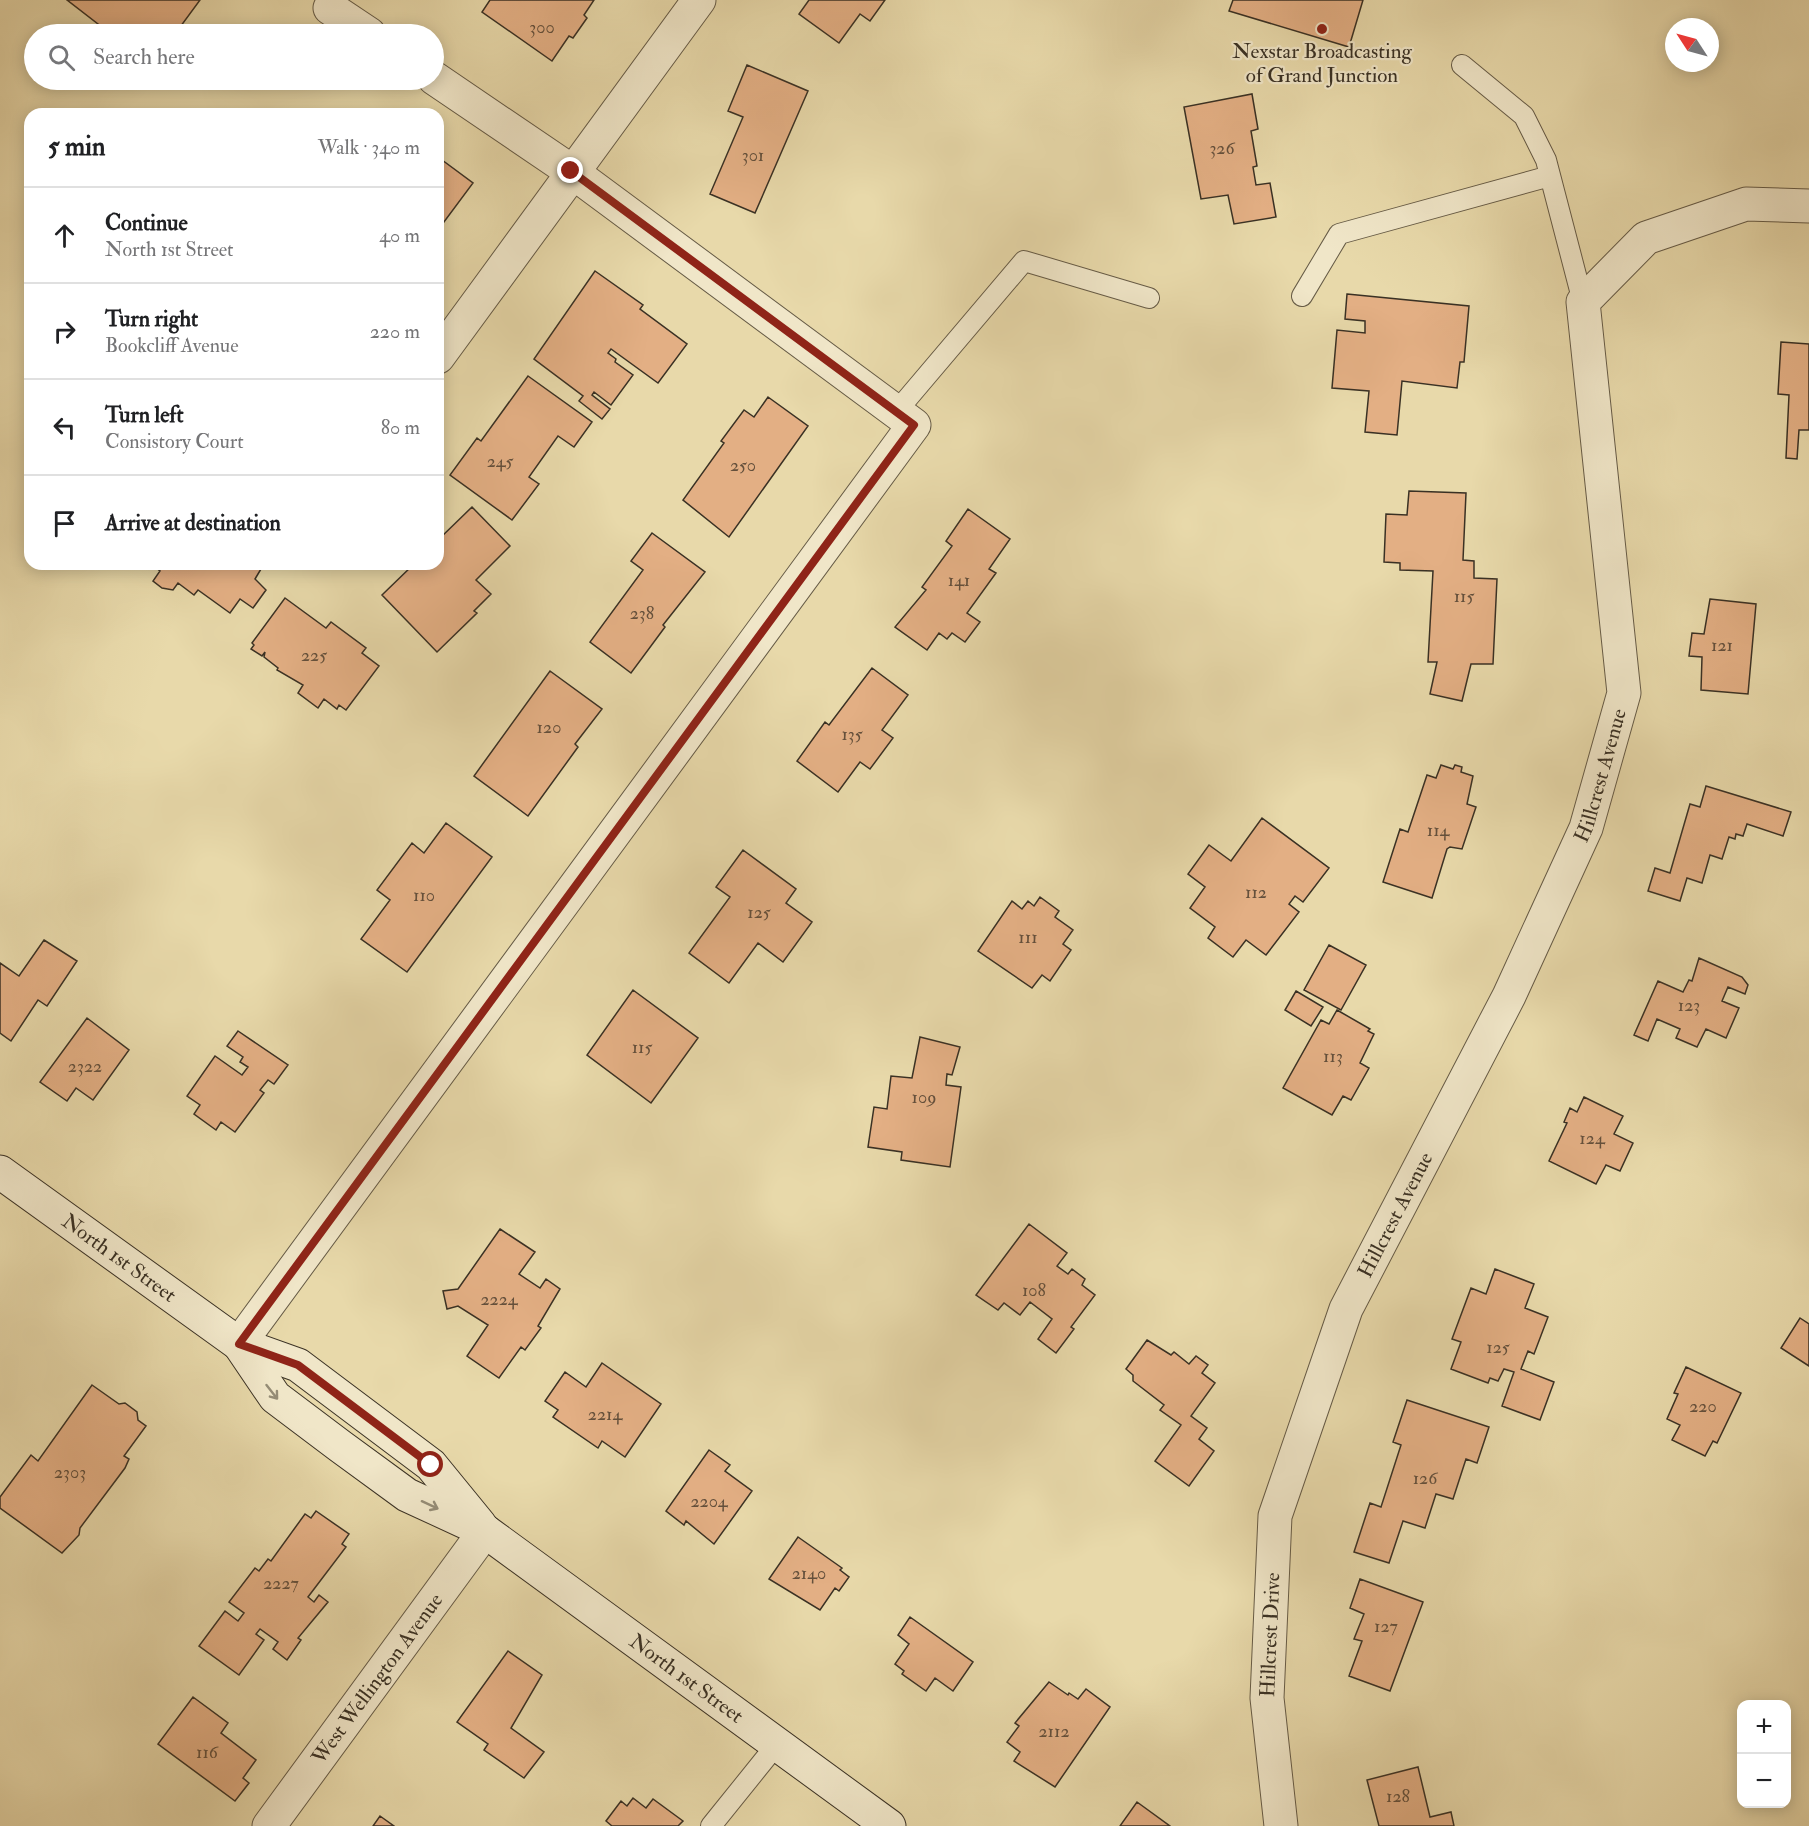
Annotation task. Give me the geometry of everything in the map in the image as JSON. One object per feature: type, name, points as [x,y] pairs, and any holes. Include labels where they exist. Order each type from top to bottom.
[{"type":"street","points":[[444,349],[571,171],[699,0]]},
{"type":"street","points":[[330,8],[354,24]]},
{"type":"street","points":[[239,1344],[905,418],[571,171],[444,85]]},
{"type":"street","points":[[1583,302],[1646,238],[1746,204],[1809,206]]},
{"type":"street","name":"Hillcrest Avenue","points":[[1297,1446],[1346,1309],[1509,996],[1586,828],[1624,693],[1583,302]]},
{"type":"street","name":"North 1st Street","points":[[0,1173],[239,1344],[298,1365],[431,1465],[485,1531],[777,1744],[871,1821]]},
{"type":"street","name":"Hillcrest Drive","points":[[1281,1826],[1267,1698],[1275,1516],[1297,1446]]},
{"type":"street","name":"West Wellington Avenue","points":[[269,1826],[485,1531]]},
{"type":"lane","points":[[1462,65],[1524,116],[1546,160],[1583,302]]},
{"type":"lane","points":[[1302,297],[1339,234],[1550,176]]},
{"type":"lane","points":[[905,418],[1023,261],[1149,298]]},
{"type":"lane","points":[[711,1826],[777,1744]]},
{"type":"building","points":[[67,0],[200,0],[182,24],[98,24]]},
{"type":"building","points":[[490,0],[594,0],[584,15],[587,18],[573,38],[569,36],[552,61],[482,12]]},
{"type":"building","points":[[809,0],[885,0],[870,21],[860,14],[839,43],[799,14]]},
{"type":"building","name":"Nexstar Broadcasting of Grand Junction","points":[[1233,0],[1363,0],[1349,47],[1229,11]]},
{"type":"building","points":[[747,65],[808,91],[755,213],[710,194],[743,117],[728,111]]},
{"type":"building","points":[[1252,94],[1258,129],[1251,131],[1257,166],[1253,167],[1256,185],[1270,183],[1276,217],[1234,224],[1228,195],[1201,199],[1184,107]]},
{"type":"building","points":[[444,161],[473,183],[444,222]]},
{"type":"building","points":[[595,271],[643,305],[640,309],[687,344],[658,383],[611,349],[608,353],[616,359],[615,362],[633,375],[611,405],[594,392],[592,395],[610,409],[602,419],[579,401],[583,396],[534,359]]},
{"type":"building","points":[[1347,294],[1469,306],[1464,362],[1460,362],[1457,388],[1402,381],[1397,435],[1365,432],[1369,391],[1332,388],[1337,330],[1365,333],[1365,321],[1345,319]]},
{"type":"building","points":[[1781,342],[1809,344],[1809,430],[1799,430],[1797,459],[1786,458],[1789,395],[1778,394]]},
{"type":"building","points":[[528,376],[592,422],[574,447],[558,436],[529,477],[539,484],[512,520],[450,475],[477,438],[481,441]]},
{"type":"building","points":[[768,397],[808,426],[729,537],[683,500],[724,443],[721,441],[744,410],[754,417]]},
{"type":"building","points":[[1409,491],[1466,493],[1463,560],[1474,561],[1474,578],[1497,579],[1493,664],[1471,664],[1462,701],[1430,694],[1437,662],[1428,662],[1433,571],[1400,570],[1400,563],[1384,562],[1386,514],[1407,515]]},
{"type":"building","points":[[472,507],[510,546],[476,580],[491,594],[474,611],[477,613],[437,652],[382,595],[408,570],[444,570],[444,534]]},
{"type":"building","points":[[968,509],[1010,539],[989,569],[996,573],[967,613],[980,622],[965,642],[952,633],[947,639],[939,633],[927,650],[895,627],[926,590],[922,587],[952,546],[946,541]]},
{"type":"building","points":[[652,533],[705,572],[663,625],[665,627],[631,673],[590,642],[643,570],[631,561]]},
{"type":"building","points":[[260,570],[255,579],[266,590],[253,608],[240,599],[230,613],[198,590],[194,595],[178,583],[173,590],[162,588],[153,581],[160,571]]},
{"type":"building","points":[[285,598],[326,628],[331,622],[366,648],[362,653],[379,666],[346,710],[339,705],[337,709],[324,699],[318,708],[298,693],[303,685],[277,670],[278,668],[264,657],[265,652],[262,656],[251,649],[254,645],[252,643]]},
{"type":"building","points":[[1710,599],[1756,604],[1748,694],[1701,690],[1702,657],[1689,656],[1692,633],[1704,634]]},
{"type":"building","points":[[872,668],[908,695],[882,730],[893,738],[870,769],[860,762],[838,792],[797,761],[825,722],[829,725]]},
{"type":"building","points":[[550,671],[602,709],[575,744],[578,747],[528,816],[474,776]]},
{"type":"building","points":[[1441,765],[1453,769],[1455,765],[1462,767],[1461,772],[1473,776],[1467,804],[1476,807],[1462,849],[1450,847],[1447,849],[1432,898],[1383,882],[1400,829],[1408,832],[1427,775],[1436,778]]},
{"type":"building","points":[[1706,786],[1791,812],[1783,836],[1747,824],[1743,836],[1736,834],[1735,839],[1729,837],[1722,859],[1710,855],[1702,883],[1687,878],[1680,901],[1648,891],[1655,868],[1670,873],[1690,804],[1700,807]]},
{"type":"building","points":[[1262,818],[1329,868],[1303,902],[1295,896],[1289,904],[1299,912],[1266,955],[1246,940],[1233,957],[1208,938],[1215,927],[1190,908],[1205,887],[1188,874],[1209,845],[1231,861]]},
{"type":"building","points":[[446,823],[492,857],[407,972],[361,939],[390,900],[377,890],[412,843],[424,853]]},
{"type":"building","points":[[743,850],[796,889],[786,903],[812,922],[783,962],[758,943],[729,983],[689,953],[730,897],[716,887]]},
{"type":"building","points":[[1040,897],[1059,911],[1055,917],[1073,930],[1063,944],[1071,950],[1050,981],[1042,975],[1032,988],[978,951],[1012,901],[1022,909],[1028,901],[1034,906]]},
{"type":"building","points":[[44,940],[77,961],[47,1006],[38,1000],[11,1041],[0,1033],[0,963],[19,976]]},
{"type":"building","points":[[1329,945],[1366,965],[1341,1010],[1304,990]]},
{"type":"building","points":[[1699,958],[1742,977],[1748,985],[1745,994],[1728,987],[1722,1001],[1739,1008],[1726,1038],[1706,1029],[1697,1047],[1676,1038],[1680,1029],[1657,1019],[1648,1041],[1634,1035],[1658,981],[1683,992],[1689,980],[1692,981]]},
{"type":"building","points":[[633,990],[698,1038],[651,1103],[587,1055]]},
{"type":"building","points":[[1296,991],[1323,1007],[1311,1026],[1285,1010]]},
{"type":"building","points":[[1337,1010],[1370,1029],[1368,1031],[1374,1034],[1360,1063],[1369,1068],[1351,1100],[1343,1096],[1332,1115],[1283,1088],[1321,1020],[1329,1024]]},
{"type":"building","points":[[87,1018],[129,1050],[93,1100],[76,1088],[67,1101],[40,1082]]},
{"type":"building","points":[[238,1031],[288,1065],[274,1084],[268,1080],[260,1090],[264,1093],[235,1132],[221,1122],[216,1130],[194,1114],[200,1105],[187,1096],[215,1056],[242,1075],[248,1067],[240,1062],[243,1057],[227,1046]]},
{"type":"building","points":[[920,1037],[960,1047],[952,1075],[947,1074],[946,1085],[961,1087],[950,1167],[901,1160],[902,1152],[868,1147],[874,1107],[887,1109],[891,1076],[912,1078]]},
{"type":"building","points":[[1584,1097],[1623,1116],[1614,1134],[1633,1143],[1620,1171],[1606,1165],[1596,1184],[1549,1161],[1567,1123],[1564,1122],[1570,1108],[1577,1112]]},
{"type":"building","points":[[1029,1224],[1067,1253],[1057,1266],[1068,1274],[1072,1269],[1085,1279],[1082,1285],[1095,1295],[1071,1327],[1074,1329],[1056,1353],[1038,1339],[1052,1319],[1030,1302],[1020,1315],[1004,1303],[998,1310],[976,1295]]},
{"type":"building","points":[[500,1229],[535,1252],[519,1274],[540,1288],[546,1279],[560,1289],[538,1326],[541,1328],[525,1350],[521,1347],[499,1378],[467,1356],[488,1325],[458,1306],[447,1309],[443,1291],[458,1289]]},
{"type":"building","points":[[1495,1269],[1534,1284],[1525,1308],[1548,1317],[1534,1354],[1528,1351],[1521,1369],[1554,1382],[1540,1420],[1502,1406],[1514,1372],[1504,1369],[1498,1381],[1490,1378],[1488,1383],[1451,1369],[1461,1342],[1452,1339],[1471,1288],[1486,1294]]},
{"type":"building","points":[[1800,1318],[1809,1324],[1809,1366],[1781,1348]]},
{"type":"building","points":[[1147,1340],[1171,1355],[1174,1352],[1189,1364],[1196,1356],[1208,1365],[1202,1373],[1215,1383],[1191,1416],[1207,1428],[1199,1439],[1214,1451],[1189,1486],[1155,1461],[1181,1425],[1160,1410],[1164,1405],[1133,1381],[1133,1375],[1126,1369]]},
{"type":"building","points":[[602,1363],[661,1404],[625,1457],[602,1441],[598,1448],[553,1417],[558,1410],[545,1401],[565,1372],[586,1387]]},
{"type":"building","points":[[1686,1367],[1741,1393],[1717,1443],[1713,1441],[1705,1456],[1672,1440],[1680,1425],[1667,1419],[1678,1394],[1674,1393]]},
{"type":"building","points":[[92,1385],[119,1404],[125,1403],[137,1412],[138,1420],[146,1426],[124,1456],[129,1459],[125,1468],[80,1528],[79,1535],[62,1553],[0,1508],[0,1497],[31,1455],[38,1461]]},
{"type":"building","points":[[1407,1400],[1489,1427],[1477,1463],[1466,1459],[1453,1499],[1436,1494],[1425,1528],[1403,1521],[1389,1563],[1354,1552],[1370,1503],[1381,1507],[1401,1445],[1393,1442]]},
{"type":"building","points":[[709,1450],[730,1465],[725,1471],[752,1491],[714,1544],[686,1521],[684,1525],[666,1511]]},
{"type":"building","points":[[316,1511],[349,1534],[342,1544],[346,1547],[308,1597],[314,1602],[319,1595],[328,1602],[298,1638],[301,1640],[287,1660],[273,1649],[278,1642],[260,1629],[256,1634],[264,1640],[239,1675],[199,1646],[225,1611],[238,1621],[244,1613],[229,1602],[255,1568],[259,1571],[268,1559],[271,1561],[305,1514],[311,1518]]},
{"type":"building","points":[[798,1537],[842,1568],[840,1570],[849,1577],[839,1591],[835,1588],[820,1610],[769,1579]]},
{"type":"building","points":[[1360,1579],[1423,1602],[1390,1691],[1349,1676],[1362,1641],[1354,1639],[1364,1614],[1350,1608]]},
{"type":"building","points":[[910,1617],[973,1662],[953,1691],[935,1678],[926,1691],[902,1674],[904,1671],[895,1664],[909,1644],[898,1635]]},
{"type":"building","points":[[508,1651],[542,1675],[511,1728],[544,1752],[524,1778],[484,1750],[488,1744],[457,1722]]},
{"type":"building","points":[[1049,1682],[1078,1699],[1086,1689],[1110,1707],[1055,1787],[1014,1761],[1020,1752],[1007,1742],[1019,1726],[1015,1723]]},
{"type":"building","points":[[193,1697],[228,1723],[221,1733],[256,1760],[243,1778],[249,1783],[235,1801],[158,1744]]},
{"type":"building","points":[[1418,1767],[1430,1817],[1451,1812],[1454,1826],[1379,1826],[1367,1780]]},
{"type":"building","points":[[633,1798],[646,1808],[653,1799],[683,1821],[678,1826],[612,1826],[606,1821],[621,1801],[627,1806]]},
{"type":"building","points":[[1137,1802],[1170,1826],[1120,1826]]},
{"type":"building","points":[[380,1816],[394,1826],[373,1826]]},
{"type":"place","name":"Nexstar Broadcasting of Grand Junction","points":[[1322,29]]},
{"type":"route","points":[[431,1465],[298,1365],[239,1344],[914,425],[730,292],[571,171]]}]
